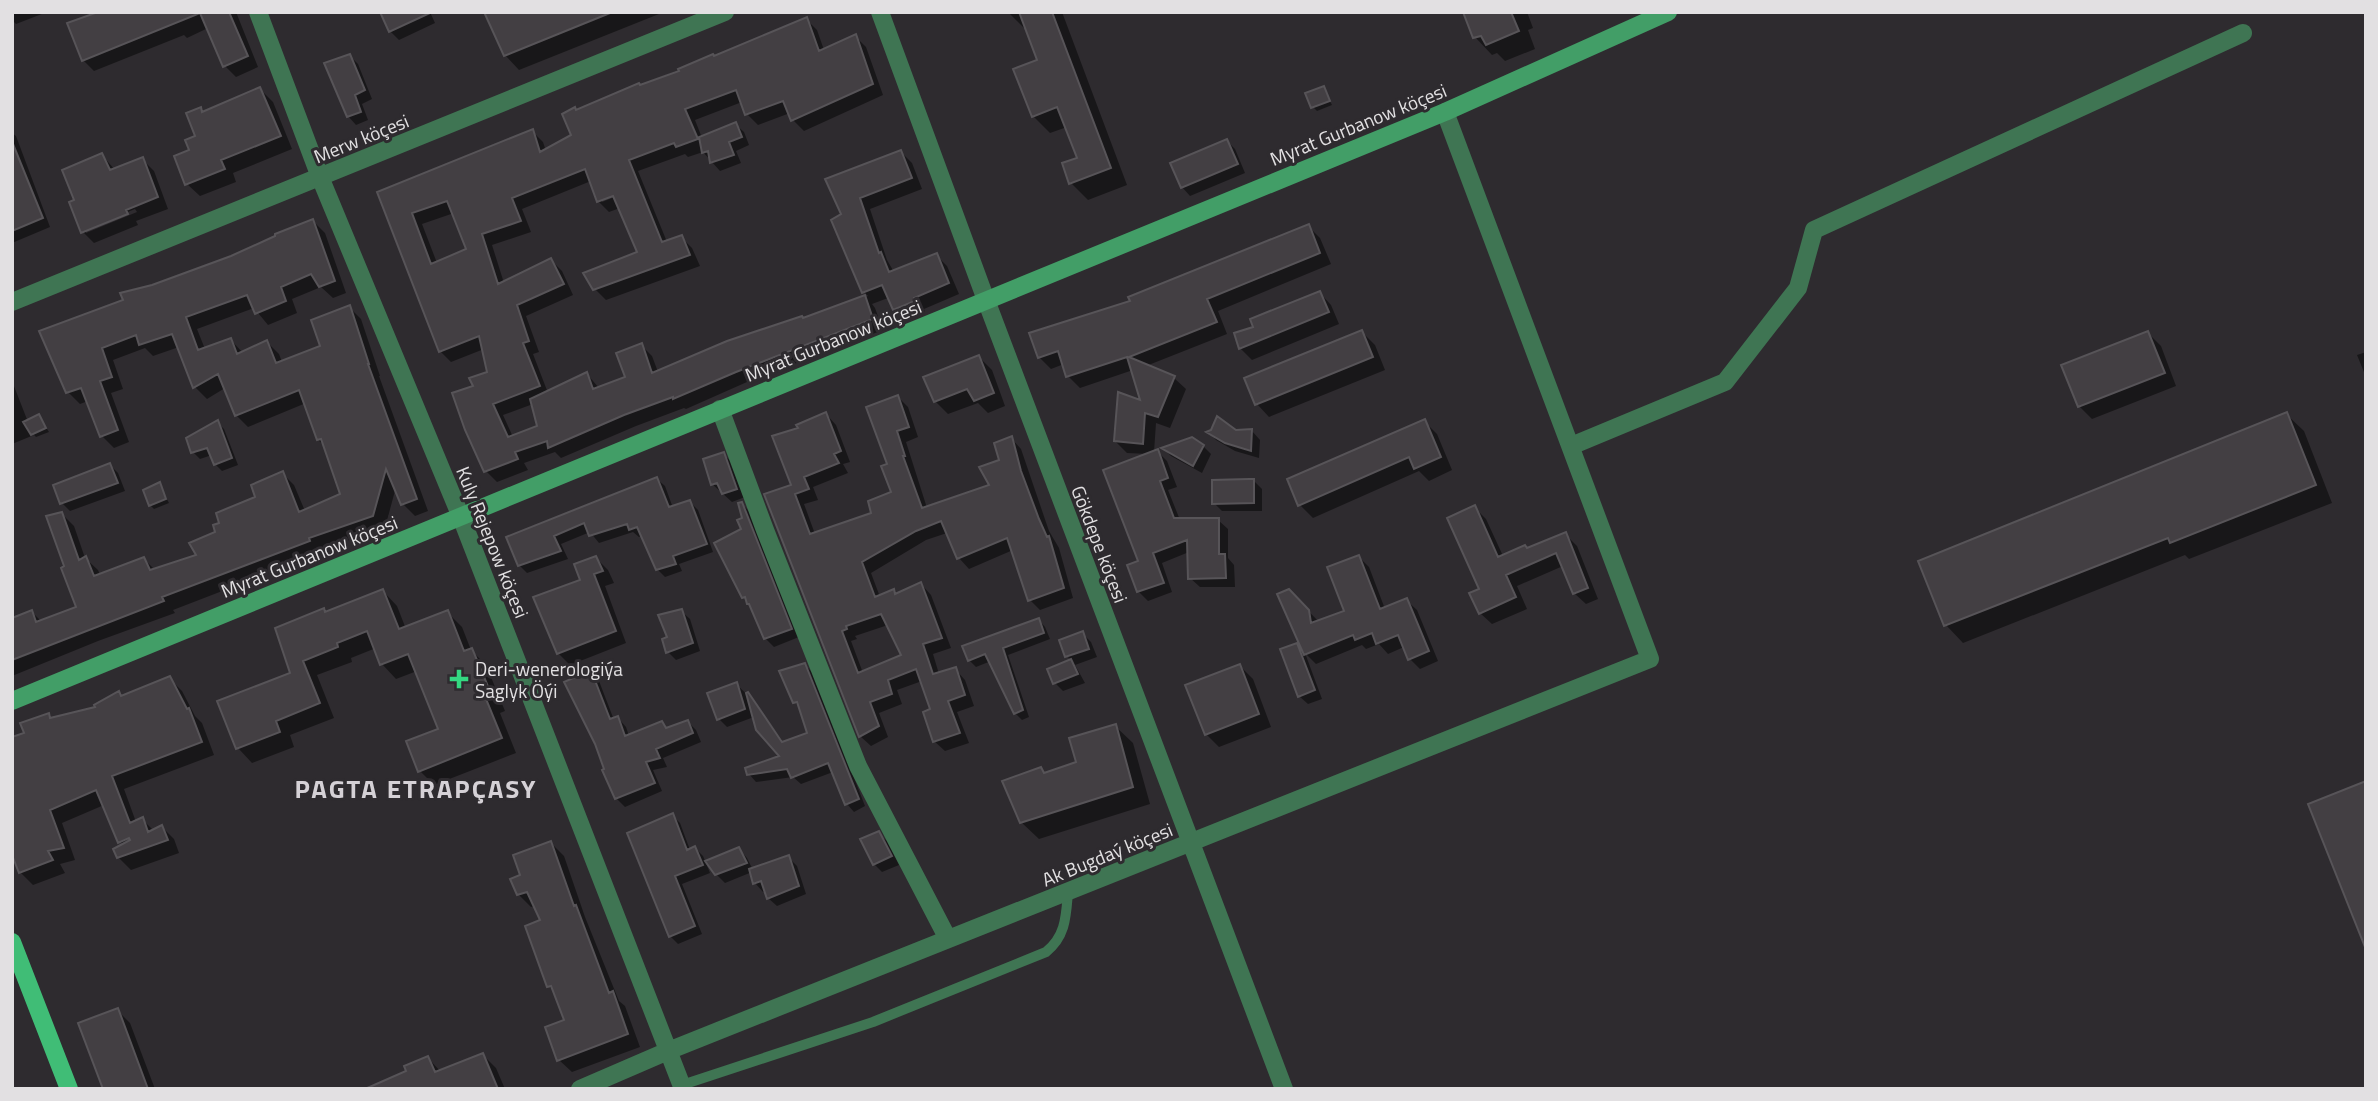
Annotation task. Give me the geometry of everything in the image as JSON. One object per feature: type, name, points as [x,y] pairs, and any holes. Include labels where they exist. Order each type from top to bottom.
[{"type":"main road","points":[[12,942],[69,1089]]},
{"type":"street","name":"Kuly Rejepow köçesi","points":[[258,12],[320,177],[461,517],[682,1087]]},
{"type":"street","name":"Merw köçesi","points":[[12,302],[725,12]]},
{"type":"street","name":"Gökdepe köçesi","points":[[880,12],[986,300],[1284,1086]]},
{"type":"street","name":"Myrat Gurbanow köçesi","points":[[12,701],[1445,112],[1668,12]]},
{"type":"street","points":[[1445,112],[1571,446],[1725,382],[1798,288],[1814,230],[2243,33]]},
{"type":"street","points":[[720,409],[858,766],[948,939]]},
{"type":"street","name":"Ak Bugdaý köçesi","points":[[580,1089],[668,1051],[1650,659],[1571,446]]},
{"type":"lane","points":[[682,1087],[873,1022],[1046,952],[1057,943],[1064,928],[1068,892]]},
{"type":"building","points":[[98,12],[229,12],[248,56],[223,67],[200,13],[82,61],[67,23]]},
{"type":"building","points":[[380,12],[432,12],[389,32]]},
{"type":"building","points":[[484,12],[610,12],[610,13],[504,56]]},
{"type":"building","points":[[1019,12],[1052,12],[1111,168],[1069,184],[1062,163],[1077,158],[1057,107],[1032,117],[1013,69],[1037,60]]},
{"type":"building","points":[[1463,12],[1511,12],[1519,31],[1486,45],[1481,36],[1473,38]]},
{"type":"building","points":[[807,17],[819,51],[856,34],[873,84],[791,121],[783,101],[745,115],[736,90],[685,109],[698,139],[676,147],[674,143],[629,160],[662,242],[682,235],[690,255],[593,290],[583,273],[637,252],[613,196],[597,202],[585,169],[512,198],[521,221],[482,234],[498,284],[551,258],[564,284],[517,305],[529,341],[523,343],[540,386],[493,404],[508,437],[537,426],[530,399],[587,372],[593,389],[625,377],[616,353],[642,343],[652,373],[727,341],[802,316],[803,318],[865,295],[873,319],[673,399],[624,415],[548,448],[547,441],[515,452],[518,459],[484,472],[452,393],[473,386],[469,378],[487,372],[479,336],[439,352],[377,192],[533,129],[540,152],[571,135],[562,114],[639,83],[640,85],[679,71],[678,69],[713,54],[714,56]],"holes":[[[447,201],[466,249],[431,264],[412,213]]]},
{"type":"building","points":[[350,54],[365,90],[355,95],[361,112],[347,117],[324,63]]},
{"type":"building","points":[[1324,86],[1330,101],[1311,108],[1305,93]]},
{"type":"building","points":[[260,87],[281,136],[221,160],[225,169],[185,185],[174,156],[189,150],[185,140],[195,136],[186,113],[201,107],[202,112]]},
{"type":"building","points":[[736,122],[742,137],[729,142],[734,155],[710,163],[708,151],[702,153],[699,137]]},
{"type":"building","points":[[1227,139],[1238,164],[1181,188],[1170,163]]},
{"type":"building","points":[[12,145],[43,218],[12,231]]},
{"type":"building","points":[[901,150],[912,178],[860,198],[879,253],[881,252],[889,272],[937,253],[949,283],[893,310],[882,285],[862,293],[831,220],[841,214],[825,179]]},
{"type":"building","points":[[102,153],[110,170],[143,157],[158,197],[126,210],[128,214],[81,233],[69,202],[74,200],[62,170]]},
{"type":"building","points":[[313,219],[335,281],[319,287],[311,274],[281,287],[286,301],[255,314],[247,295],[186,317],[198,350],[231,338],[237,354],[267,340],[276,363],[320,346],[311,320],[350,305],[368,364],[417,499],[401,505],[386,469],[373,516],[309,538],[310,541],[162,597],[164,601],[12,660],[12,618],[32,610],[36,622],[76,607],[46,516],[62,512],[79,560],[86,556],[94,576],[144,557],[150,570],[196,555],[189,543],[215,532],[213,525],[219,523],[216,513],[255,497],[251,485],[283,471],[299,512],[340,494],[321,439],[317,440],[299,390],[235,416],[218,374],[193,388],[172,334],[139,345],[136,335],[102,348],[112,377],[100,381],[118,430],[100,437],[81,388],[66,393],[39,331],[123,300],[120,293],[152,285],[231,256]]},
{"type":"building","points":[[1309,224],[1320,253],[1207,299],[1217,322],[1129,357],[1175,376],[1158,417],[1145,413],[1143,444],[1114,441],[1118,392],[1140,400],[1127,357],[1066,377],[1058,351],[1038,358],[1029,333],[1130,301],[1128,297]]},
{"type":"building","points":[[1320,291],[1329,312],[1239,349],[1234,333],[1253,327],[1250,319]]},
{"type":"building","points":[[1362,330],[1373,357],[1255,405],[1244,378]]},
{"type":"building","points":[[2148,331],[2165,373],[2078,407],[2061,365]]},
{"type":"building","points":[[979,355],[994,393],[974,401],[967,389],[934,402],[923,377]]},
{"type":"building","points":[[898,395],[909,427],[897,431],[922,508],[989,485],[979,467],[999,460],[994,443],[1012,436],[1021,471],[1039,519],[1047,537],[1049,536],[1064,588],[1028,601],[1007,538],[957,559],[941,521],[916,531],[862,562],[875,597],[894,589],[895,594],[921,582],[942,638],[923,644],[933,674],[956,667],[965,695],[948,701],[960,733],[933,742],[923,712],[930,709],[916,669],[888,680],[892,694],[870,702],[879,726],[859,737],[764,494],[791,485],[772,436],[798,428],[796,425],[826,412],[841,451],[834,454],[839,463],[804,477],[809,489],[795,494],[810,534],[871,513],[868,501],[891,492],[881,466],[887,464],[866,407]],"holes":[[[881,614],[901,655],[858,673],[842,631],[847,629],[846,626]]]},
{"type":"building","points":[[2287,412],[2316,485],[2170,543],[2168,538],[1944,626],[1918,561]]},
{"type":"building","points":[[39,414],[46,428],[31,435],[23,422]]},
{"type":"building","points":[[1217,416],[1236,430],[1252,429],[1251,451],[1225,443],[1206,432],[1211,430]]},
{"type":"building","points":[[1425,419],[1441,457],[1414,469],[1409,457],[1298,506],[1287,479]]},
{"type":"building","points":[[218,420],[232,458],[214,465],[207,448],[191,453],[186,438]]},
{"type":"building","points":[[1192,437],[1204,445],[1193,466],[1161,448]]},
{"type":"building","points":[[1158,449],[1168,478],[1160,481],[1174,518],[1219,518],[1219,554],[1225,554],[1226,578],[1188,579],[1187,540],[1153,553],[1164,583],[1137,592],[1127,565],[1138,561],[1103,470]]},
{"type":"building","points":[[724,452],[737,489],[722,494],[717,483],[711,485],[703,459]]},
{"type":"building","points":[[110,463],[118,483],[60,504],[53,485]]},
{"type":"building","points":[[657,477],[669,507],[690,500],[707,544],[673,556],[676,564],[656,570],[637,527],[629,530],[627,524],[589,536],[584,523],[554,536],[561,551],[518,566],[506,537]]},
{"type":"building","points":[[1254,479],[1254,503],[1212,504],[1212,480]]},
{"type":"building","points":[[160,482],[166,499],[149,506],[143,490]]},
{"type":"building","points":[[742,502],[792,629],[764,639],[749,604],[745,597],[742,598],[714,543],[741,529],[737,520],[742,518],[738,503]]},
{"type":"building","points":[[1475,505],[1498,557],[1566,532],[1588,588],[1573,594],[1556,553],[1506,575],[1516,597],[1479,614],[1469,593],[1479,589],[1447,518]]},
{"type":"building","points":[[1359,555],[1380,609],[1407,598],[1429,651],[1408,660],[1398,635],[1376,644],[1372,633],[1355,640],[1353,635],[1304,655],[1277,594],[1289,589],[1309,610],[1311,623],[1344,611],[1327,567]]},
{"type":"building","points":[[596,556],[603,571],[594,574],[616,631],[557,654],[533,597],[580,580],[574,564]]},
{"type":"building","points":[[383,589],[399,629],[448,610],[464,651],[472,648],[492,696],[486,699],[502,738],[418,772],[406,741],[438,729],[408,654],[380,665],[367,631],[337,643],[338,647],[303,661],[320,703],[276,721],[280,732],[236,749],[217,701],[290,673],[275,628],[324,608],[325,612]]},
{"type":"building","points":[[682,609],[693,643],[666,653],[662,639],[667,637],[658,615]]},
{"type":"building","points":[[1039,618],[1044,633],[1003,648],[1023,710],[1014,714],[985,654],[968,661],[962,646]]},
{"type":"building","points":[[1083,631],[1089,649],[1065,657],[1059,640]]},
{"type":"building","points":[[1297,643],[1315,690],[1298,697],[1280,649]]},
{"type":"building","points":[[1071,659],[1078,674],[1053,684],[1047,669]]},
{"type":"building","points":[[805,663],[859,799],[845,805],[828,763],[791,778],[787,769],[747,775],[745,768],[779,756],[756,730],[746,693],[748,692],[782,742],[807,733],[797,702],[793,703],[779,671]]},
{"type":"building","points":[[1240,664],[1259,714],[1205,735],[1185,685]]},
{"type":"building","points":[[591,670],[610,719],[618,716],[625,736],[662,721],[666,728],[688,720],[693,733],[656,749],[660,758],[646,762],[655,783],[615,799],[602,770],[604,769],[595,744],[564,682]]},
{"type":"building","points":[[170,676],[187,709],[189,708],[202,742],[112,776],[130,823],[143,817],[148,832],[162,825],[168,840],[117,858],[113,849],[130,840],[129,838],[118,843],[96,790],[50,810],[64,848],[48,851],[53,860],[19,873],[12,855],[12,737],[24,733],[20,723],[49,713],[50,718],[95,707],[94,705],[119,691],[121,696]]},
{"type":"building","points":[[737,682],[745,709],[717,720],[707,693]]},
{"type":"building","points":[[1116,724],[1133,787],[1020,823],[1002,781],[1041,767],[1044,773],[1076,762],[1069,738]]},
{"type":"building","points":[[2366,781],[2366,947],[2365,947],[2308,804]]},
{"type":"building","points":[[673,813],[687,850],[695,846],[703,865],[675,876],[695,926],[669,937],[627,833]]},
{"type":"building","points":[[879,831],[892,856],[873,865],[860,839]]},
{"type":"building","points":[[551,841],[574,906],[576,905],[609,993],[613,991],[628,1034],[557,1061],[545,1027],[564,1020],[551,986],[547,987],[525,926],[540,920],[527,892],[517,895],[510,879],[520,875],[513,855]]},
{"type":"building","points":[[739,847],[747,863],[715,875],[705,861]]},
{"type":"building","points":[[789,855],[799,886],[767,899],[761,881],[753,884],[749,869]]},
{"type":"building","points":[[118,1008],[148,1089],[103,1089],[78,1023]]},
{"type":"building","points":[[483,1053],[498,1089],[365,1089],[406,1071],[404,1066],[428,1056],[435,1072]]},
{"type":"place","name":"Deri-wenerologiýa Saglyk Öýi","points":[[459,679]]},
{"type":"district","name":"PAGTA ETRAPÇASY","points":[[416,788]]}]
